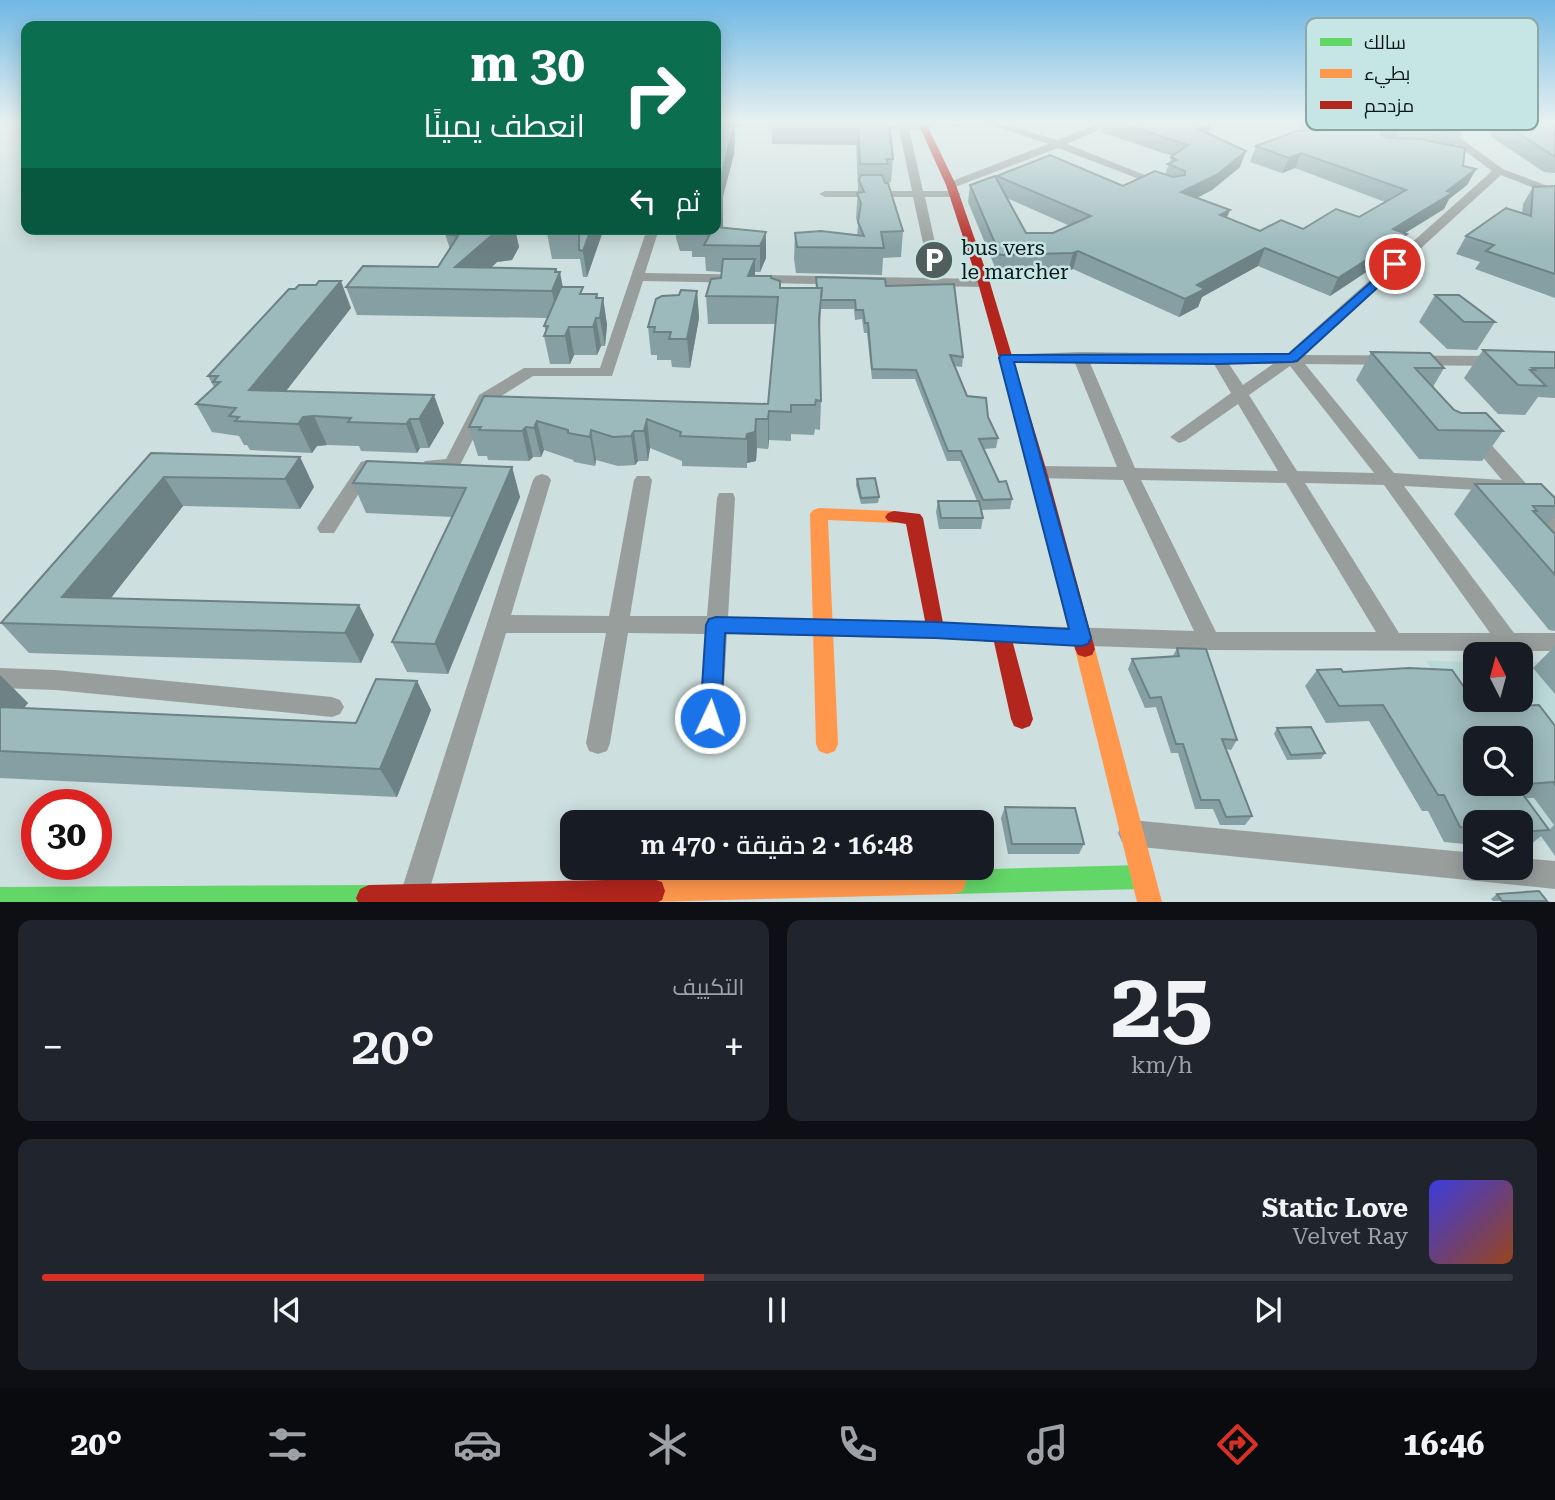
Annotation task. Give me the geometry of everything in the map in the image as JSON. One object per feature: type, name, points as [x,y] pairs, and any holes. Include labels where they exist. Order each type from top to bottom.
[{"type":"street","points":[[912,165],[929,243]]},
{"type":"street","points":[[942,165],[984,283],[1039,472],[1150,901]]},
{"type":"street","points":[[825,194],[918,194],[953,190],[1010,165]]},
{"type":"street","points":[[1112,165],[1173,189]]},
{"type":"street","points":[[1487,165],[1555,193]]},
{"type":"street","points":[[1178,437],[1292,358],[1494,167]]},
{"type":"street","points":[[410,464],[452,465],[485,398],[530,371],[606,373],[651,235]]},
{"type":"street","points":[[638,277],[941,276],[984,283]]},
{"type":"street","points":[[1080,357],[1129,474],[1209,641]]},
{"type":"street","points":[[1006,358],[1514,361]]},
{"type":"street","points":[[1292,358],[1388,479],[1507,640]]},
{"type":"street","points":[[1406,359],[1423,379]]},
{"type":"street","points":[[1219,360],[1394,641]]},
{"type":"street","points":[[1458,418],[1555,529]]},
{"type":"street","points":[[327,528],[369,463],[383,463]]},
{"type":"street","points":[[1039,472],[1388,479],[1518,487]]},
{"type":"street","points":[[413,898],[542,480]]},
{"type":"street","points":[[598,743],[643,480]]},
{"type":"street","points":[[709,741],[726,498]]},
{"type":"street","points":[[827,744],[819,514],[914,518],[935,630]]},
{"type":"street","points":[[497,624],[821,626],[1209,641],[1555,642]]},
{"type":"street","points":[[1002,634],[1022,719]]},
{"type":"street","points":[[0,678],[56,680],[332,707]]},
{"type":"street","points":[[1131,833],[1463,866]]},
{"type":"street","points":[[1533,873],[1555,875]]},
{"type":"street","points":[[0,900],[413,898],[1142,877]]},
{"type":"shaded area","points":[[1426,661],[1463,662],[1463,712],[1533,712],[1533,662],[1555,662],[1555,841],[1538,841],[1533,833],[1533,810],[1519,810],[1510,796],[1533,796],[1533,726],[1466,726]]},
{"type":"building","points":[[1025,165],[1074,165],[1123,186],[1155,171],[1173,177],[1185,175],[1185,171],[1171,165],[1229,165],[1218,174],[1181,192],[1230,210],[1220,215],[1260,231],[1281,220],[1303,229],[1336,209],[1359,217],[1406,190],[1335,165],[1463,165],[1476,169],[1447,191],[1452,193],[1393,229],[1407,234],[1338,278],[1265,248],[1197,285],[1205,289],[1185,299],[1078,251],[1000,255],[970,185],[995,176],[1026,233],[1053,233],[1091,216],[997,176]]},
{"type":"building","points":[[861,175],[882,175],[885,183],[888,183],[903,231],[881,232],[884,248],[797,247],[795,233],[821,231],[864,236],[858,222],[861,203],[857,193],[864,192],[859,180]]},
{"type":"building","points":[[1555,186],[1555,274],[1486,251],[1494,245],[1466,236],[1506,208],[1531,216],[1533,187]]},
{"type":"building","points":[[721,228],[766,232],[760,246],[704,245],[710,235],[721,235]]},
{"type":"building","points":[[452,235],[498,235],[491,236],[455,267],[556,269],[555,272],[560,272],[552,291],[346,287],[363,266],[438,267],[458,236]]},
{"type":"building","points":[[579,235],[589,235],[583,251],[579,250]]},
{"type":"building","points":[[723,259],[755,259],[748,276],[771,276],[780,281],[780,288],[822,288],[819,318],[821,401],[816,400],[815,405],[791,405],[791,412],[769,411],[768,419],[756,419],[755,432],[747,434],[746,439],[680,436],[681,432],[647,419],[644,431],[634,431],[631,436],[613,437],[591,430],[590,437],[568,433],[568,430],[537,421],[534,428],[526,427],[522,431],[479,430],[481,427],[469,427],[484,396],[768,404],[778,297],[706,296],[711,279],[721,278]]},
{"type":"building","points":[[816,277],[885,279],[886,286],[954,284],[963,357],[950,355],[967,396],[986,398],[988,417],[998,438],[979,439],[999,482],[1006,481],[1012,499],[983,500],[961,451],[948,451],[916,370],[872,369],[868,323],[865,323],[863,310],[856,310],[855,300],[821,300],[822,288],[817,288]]},
{"type":"building","points":[[319,281],[341,281],[249,390],[434,395],[419,419],[410,419],[406,424],[348,422],[351,418],[314,416],[303,417],[298,424],[235,421],[239,417],[229,416],[236,408],[196,404],[220,382],[213,382],[218,376],[208,376],[289,289],[295,289],[299,285],[316,285]]},
{"type":"building","points":[[561,287],[583,287],[580,294],[597,294],[596,298],[603,298],[600,318],[596,318],[593,327],[569,327],[565,336],[544,336],[548,326],[544,326]]},
{"type":"building","points":[[681,290],[697,291],[687,339],[669,339],[671,332],[654,332],[655,327],[648,327],[656,299],[679,295]]},
{"type":"building","points":[[1435,295],[1459,295],[1495,322],[1464,322]]},
{"type":"building","points":[[1483,350],[1555,352],[1555,368],[1530,370],[1546,386],[1518,385]]},
{"type":"building","points":[[1371,352],[1430,353],[1444,368],[1415,368],[1454,410],[1461,413],[1486,413],[1503,431],[1438,430]]},
{"type":"building","points":[[151,453],[300,457],[285,479],[164,477],[62,597],[359,605],[345,633],[1,623]]},
{"type":"building","points":[[367,461],[512,467],[435,644],[392,642],[466,488],[353,483]]},
{"type":"building","points":[[875,478],[879,497],[861,498],[857,479]]},
{"type":"building","points":[[1475,484],[1541,484],[1555,498],[1555,506],[1533,506],[1537,511],[1533,511],[1555,534],[1555,575]]},
{"type":"building","points":[[938,501],[979,501],[983,518],[941,518]]},
{"type":"building","points":[[1177,648],[1206,649],[1237,740],[1222,739],[1252,816],[1226,817],[1219,800],[1201,800],[1183,744],[1176,744],[1161,697],[1150,698],[1132,659],[1179,656]]},
{"type":"building","points":[[1409,668],[1452,670],[1463,686],[1463,712],[1533,712],[1533,705],[1539,705],[1555,726],[1555,785],[1553,782],[1533,784],[1533,726],[1463,726],[1463,796],[1524,796],[1549,830],[1533,831],[1533,810],[1463,810],[1463,827],[1460,827],[1444,795],[1438,795],[1383,705],[1339,706],[1317,670],[1341,669],[1343,672]]},
{"type":"building","points":[[376,679],[417,681],[380,769],[0,751],[0,707],[356,723]]},
{"type":"building","points":[[1311,727],[1325,753],[1291,755],[1277,728]]},
{"type":"building","points":[[1005,807],[1075,808],[1084,844],[1012,844]]},
{"type":"building","points":[[1539,891],[1547,901],[1502,901],[1497,894]]},
{"type":"traffic: fast","points":[[954,882],[1142,877]]},
{"type":"traffic: fast","points":[[0,900],[369,898]]},
{"type":"traffic: slow","points":[[827,744],[819,514],[894,517]]},
{"type":"traffic: slow","points":[[1085,649],[1150,902]]},
{"type":"traffic: slow","points":[[653,891],[954,882]]},
{"type":"traffic: jam","points":[[942,165],[984,283],[1039,472],[1085,649]]},
{"type":"traffic: jam","points":[[894,517],[914,518],[935,630],[1002,634],[1022,719]]},
{"type":"traffic: jam","points":[[369,898],[653,891]]},
{"type":"place","name":"bus vers le marcher","points":[[934,260]]},
{"type":"route","points":[[710,718],[716,625],[935,630],[1081,638],[1039,472],[1006,358],[1292,358],[1395,264]]}]
